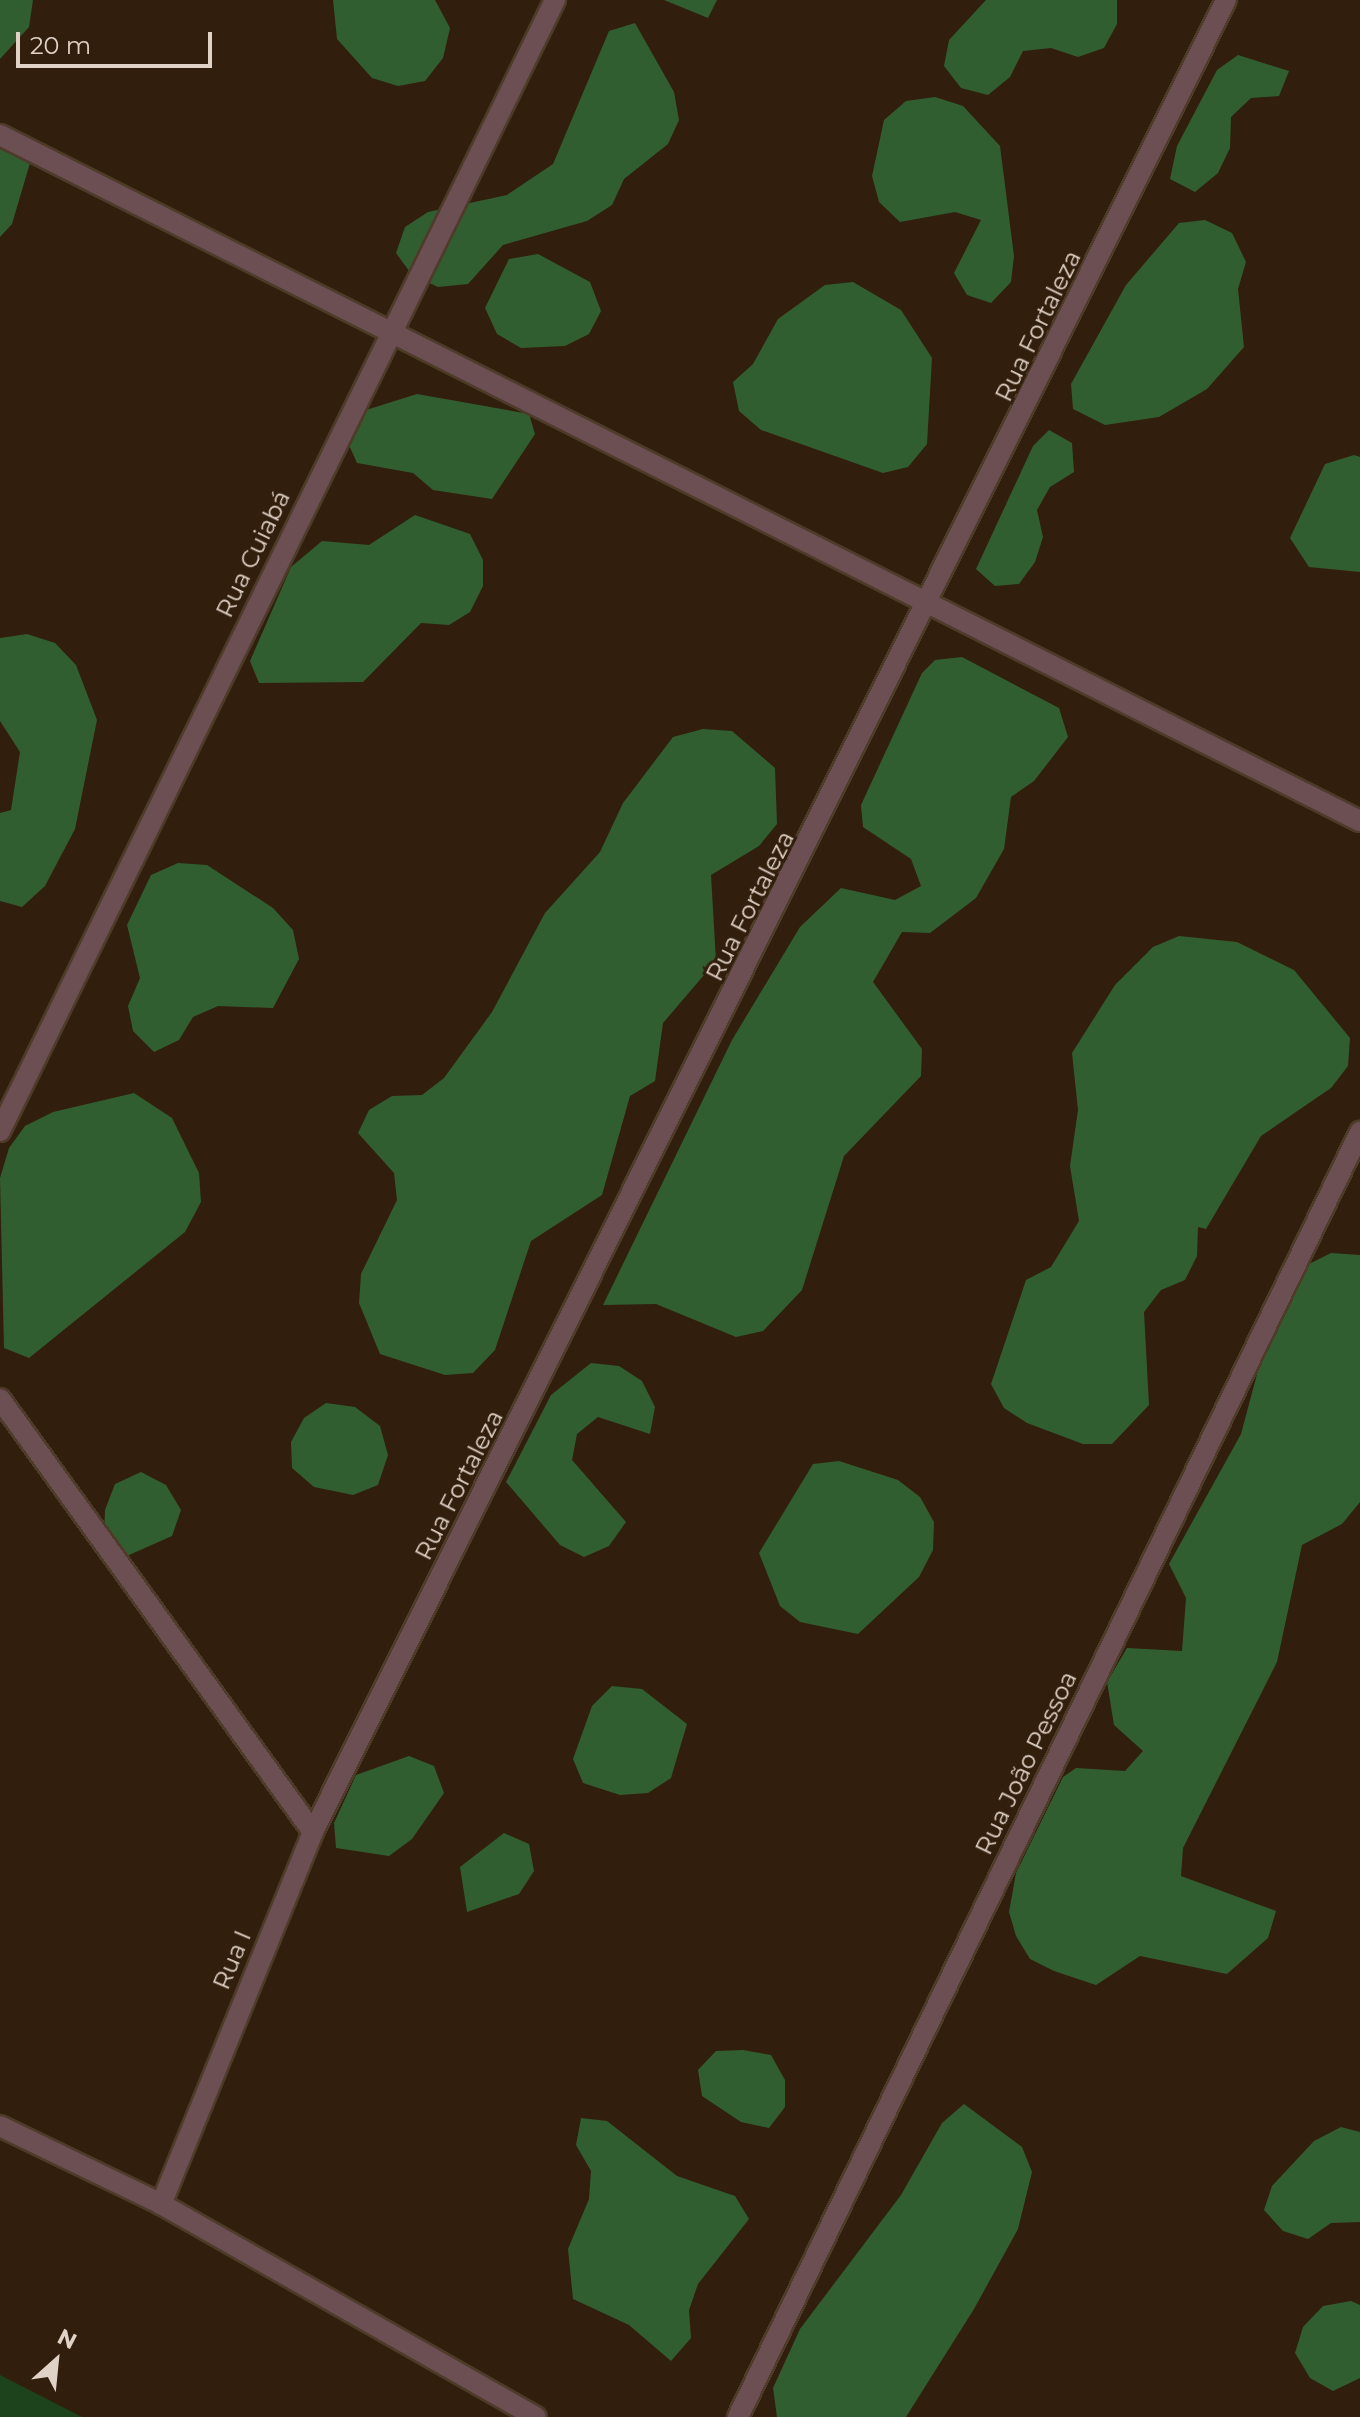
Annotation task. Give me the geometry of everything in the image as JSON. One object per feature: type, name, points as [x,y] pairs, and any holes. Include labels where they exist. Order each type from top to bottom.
[{"type":"street","name":"Rua Cuiabá","points":[[0,1131],[555,0]]},
{"type":"street","name":"Rua Fortaleza","points":[[313,1832],[929,608],[1226,0]]},
{"type":"street","points":[[0,135],[929,608],[1360,821]]},
{"type":"street","name":"Rua João Pessoa","points":[[738,2417],[1360,1132]]},
{"type":"street","points":[[0,1399],[313,1832]]},
{"type":"street","name":"Rua I","points":[[161,2204],[313,1832]]},
{"type":"street","points":[[0,2126],[161,2204],[536,2417]]},
{"type":"green space","points":[[0,0],[33,0],[29,27],[0,59]]},
{"type":"green space","points":[[333,0],[435,0],[450,28],[443,58],[425,81],[398,86],[372,78],[337,39]]},
{"type":"green space","points":[[664,0],[717,0],[708,18]]},
{"type":"green space","points":[[986,0],[1117,0],[1117,24],[1104,48],[1078,57],[1051,48],[1023,51],[1010,77],[988,95],[961,88],[944,66],[949,40]]},
{"type":"green space","points":[[635,23],[674,92],[679,120],[668,144],[624,179],[612,205],[587,221],[503,245],[468,284],[438,287],[412,275],[396,253],[405,227],[428,212],[507,195],[553,164],[609,31]]},
{"type":"green space","points":[[1238,55],[1289,71],[1279,96],[1251,98],[1231,117],[1230,148],[1218,173],[1195,192],[1170,179],[1177,146],[1217,70]]},
{"type":"green space","points":[[935,97],[963,106],[1000,146],[1014,256],[1011,282],[991,303],[967,295],[954,273],[981,220],[955,212],[900,222],[879,202],[872,176],[884,120],[906,101]]},
{"type":"green space","points":[[0,149],[30,163],[12,224],[0,237]]},
{"type":"green space","points":[[1205,220],[1232,233],[1246,262],[1238,289],[1244,347],[1207,389],[1159,417],[1105,425],[1073,409],[1071,384],[1126,285],[1179,223]]},
{"type":"green space","points":[[538,254],[590,282],[601,311],[589,334],[565,346],[521,348],[497,334],[485,308],[509,259]]},
{"type":"green space","points":[[853,282],[901,310],[932,358],[927,444],[908,467],[883,473],[761,430],[739,411],[733,382],[753,364],[778,319],[825,285]]},
{"type":"green space","points":[[417,394],[529,414],[535,434],[492,499],[433,490],[413,473],[357,463],[344,434],[366,410]]},
{"type":"green space","points":[[1049,430],[1072,443],[1074,472],[1050,487],[1037,510],[1043,537],[1035,562],[1019,584],[995,586],[976,569],[1033,446]]},
{"type":"green space","points":[[1354,455],[1360,457],[1360,572],[1309,567],[1290,538],[1325,464]]},
{"type":"green space","points":[[415,515],[470,534],[483,560],[483,586],[470,612],[449,625],[421,623],[363,682],[259,683],[250,661],[291,567],[322,541],[369,545]]},
{"type":"green space","points":[[27,634],[55,643],[76,665],[97,720],[75,829],[45,886],[22,907],[0,901],[0,813],[11,810],[20,752],[0,721],[0,638]]},
{"type":"green space","points":[[962,657],[1059,708],[1068,737],[1034,781],[1011,797],[1004,849],[976,898],[930,933],[902,932],[873,982],[922,1049],[921,1076],[844,1156],[802,1290],[763,1331],[736,1337],[656,1304],[603,1305],[732,1040],[800,927],[841,888],[895,900],[921,886],[911,859],[863,827],[861,805],[922,673],[935,660]]},
{"type":"green space","points":[[703,729],[732,731],[775,768],[777,824],[759,846],[711,875],[716,961],[663,1023],[655,1081],[630,1096],[602,1195],[531,1241],[495,1350],[473,1373],[445,1375],[380,1354],[359,1303],[361,1274],[397,1200],[394,1173],[358,1133],[369,1110],[392,1096],[422,1095],[444,1078],[492,1012],[545,913],[600,852],[623,803],[673,737]]},
{"type":"green space","points":[[178,863],[207,865],[273,908],[293,930],[299,959],[273,1008],[218,1006],[193,1017],[179,1040],[154,1052],[133,1031],[128,1006],[140,978],[127,925],[151,875]]},
{"type":"green space","points":[[1179,936],[1237,942],[1294,970],[1350,1038],[1348,1066],[1331,1088],[1261,1136],[1206,1229],[1198,1227],[1197,1256],[1185,1280],[1161,1290],[1144,1312],[1149,1405],[1112,1444],[1083,1444],[1027,1423],[1004,1408],[991,1384],[1026,1280],[1051,1267],[1079,1221],[1070,1166],[1078,1110],[1072,1053],[1115,985],[1153,947]]},
{"type":"green space","points":[[134,1093],[172,1118],[199,1173],[201,1202],[185,1232],[29,1358],[4,1348],[0,1178],[9,1148],[25,1126],[53,1112]]},
{"type":"green space","points":[[1331,1253],[1360,1255],[1360,1502],[1342,1524],[1302,1545],[1277,1662],[1183,1848],[1181,1876],[1276,1911],[1268,1938],[1227,1974],[1140,1956],[1096,1985],[1054,1971],[1030,1959],[1016,1936],[1009,1912],[1016,1873],[1063,1777],[1076,1768],[1125,1771],[1143,1751],[1114,1725],[1107,1682],[1127,1648],[1182,1651],[1186,1598],[1169,1564],[1241,1434],[1264,1348],[1294,1284],[1309,1264]]},
{"type":"green space","points":[[591,1363],[619,1366],[642,1381],[655,1407],[650,1434],[598,1417],[577,1434],[572,1460],[626,1522],[609,1546],[584,1557],[560,1545],[506,1482],[551,1395]]},
{"type":"green space","points":[[326,1403],[355,1407],[380,1426],[388,1455],[378,1485],[353,1495],[314,1487],[292,1468],[291,1442],[304,1418]]},
{"type":"green space","points":[[839,1461],[898,1480],[920,1497],[934,1522],[933,1550],[919,1577],[858,1634],[800,1622],[780,1606],[759,1553],[813,1464]]},
{"type":"green space","points":[[141,1472],[166,1485],[181,1510],[172,1536],[120,1559],[104,1537],[105,1510],[115,1484]]},
{"type":"green space","points":[[612,1686],[642,1689],[687,1724],[671,1778],[648,1793],[620,1795],[583,1783],[573,1759],[592,1706]]},
{"type":"green space","points":[[409,1756],[434,1766],[444,1793],[412,1839],[389,1856],[336,1848],[334,1823],[356,1775]]},
{"type":"green space","points":[[504,1833],[529,1844],[534,1871],[519,1894],[467,1912],[460,1867]]},
{"type":"green space","points":[[743,2050],[771,2055],[785,2080],[785,2107],[769,2128],[741,2122],[702,2096],[698,2070],[716,2051]]},
{"type":"green space","points":[[964,2104],[1022,2147],[1032,2172],[1018,2229],[974,2309],[906,2417],[777,2417],[773,2388],[800,2329],[901,2195],[942,2123]]},
{"type":"green space","points":[[581,2118],[607,2121],[677,2176],[735,2196],[749,2219],[698,2284],[689,2310],[691,2338],[671,2361],[629,2325],[573,2299],[568,2249],[589,2199],[591,2171],[576,2145]]},
{"type":"green space","points":[[1341,2127],[1360,2132],[1360,2222],[1331,2223],[1308,2239],[1283,2231],[1264,2210],[1272,2186],[1314,2141]]},
{"type":"green space","points":[[1351,2301],[1360,2305],[1360,2378],[1333,2391],[1310,2378],[1295,2353],[1303,2327],[1323,2306]]},
{"type":"green space","points":[[0,2375],[82,2417],[0,2417]]}]
